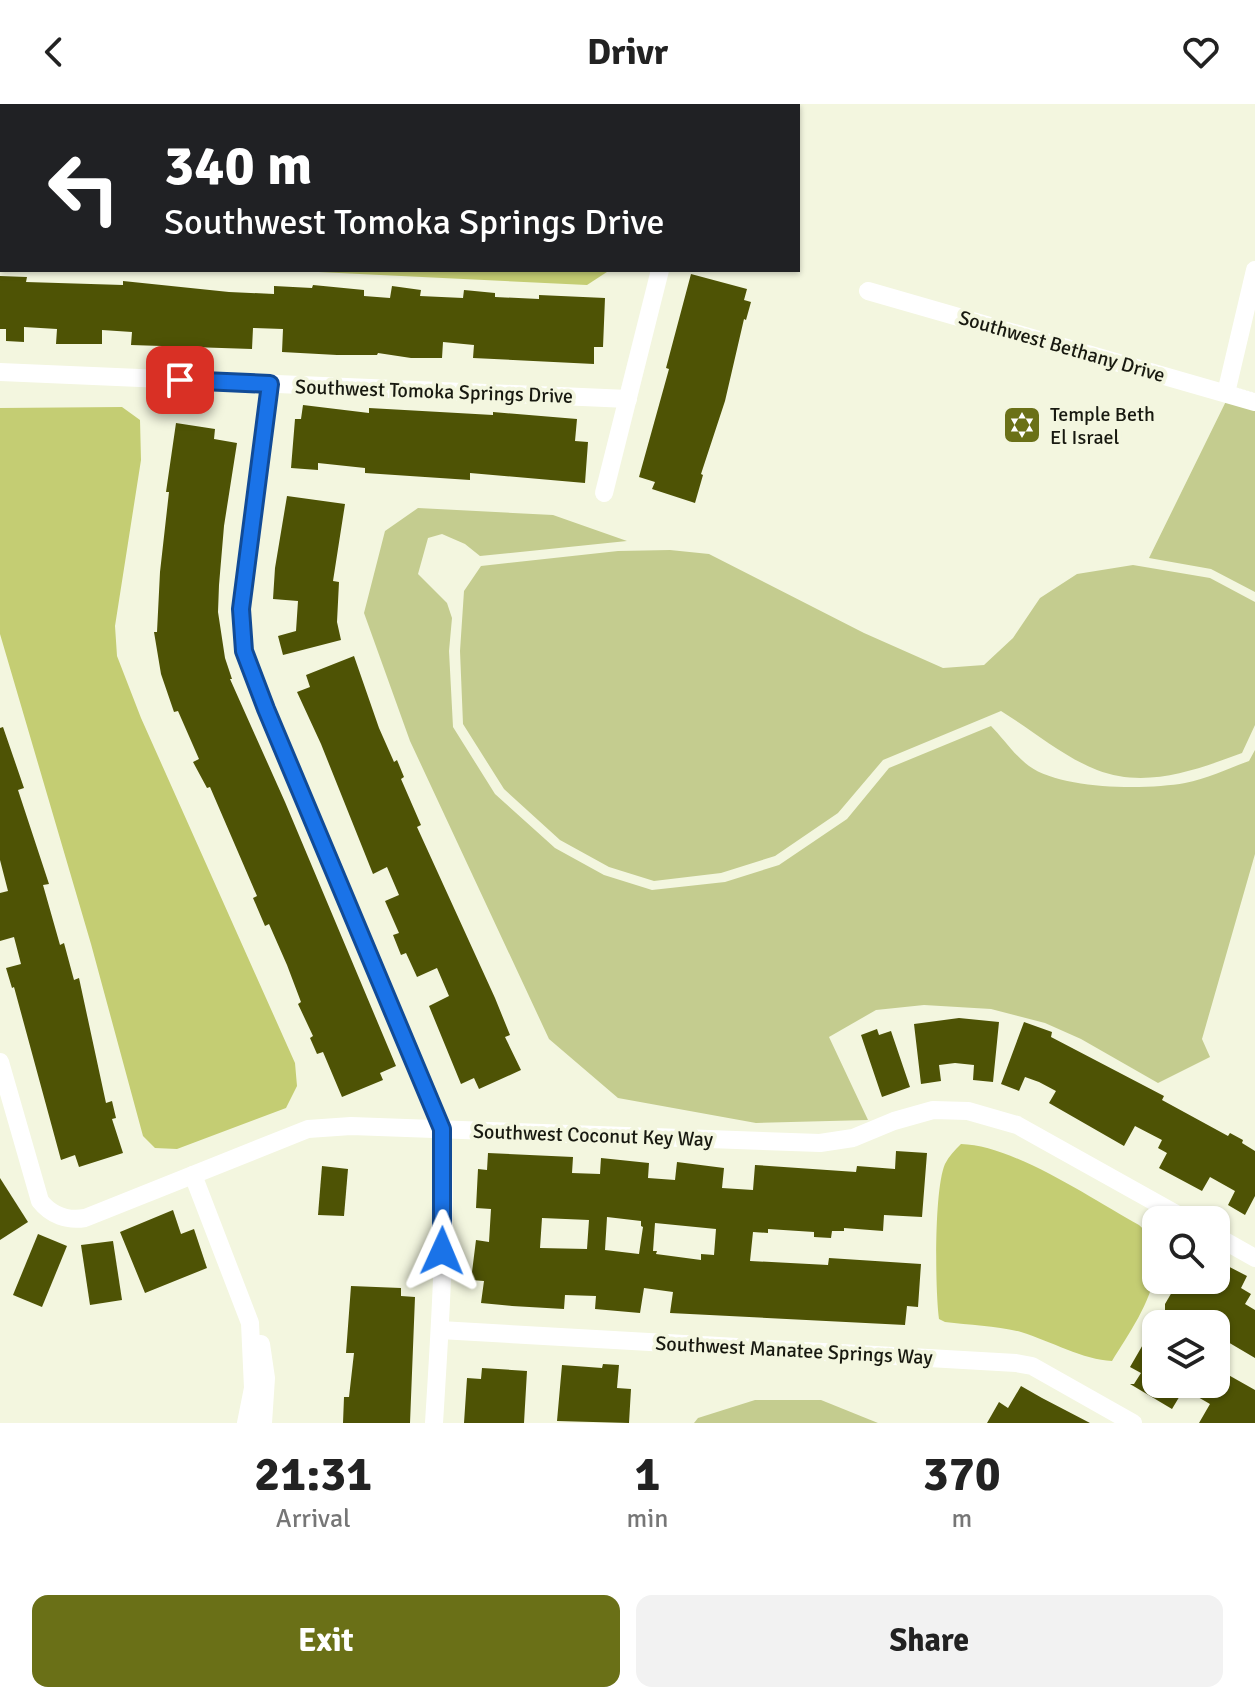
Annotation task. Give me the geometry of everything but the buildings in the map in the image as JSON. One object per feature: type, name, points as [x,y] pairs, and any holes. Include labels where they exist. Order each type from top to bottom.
[{"type":"street","points":[[1226,393],[1255,270]]},
{"type":"street","points":[[604,493],[660,272]]},
{"type":"street","name":"Southwest Bethany Drive","points":[[868,291],[1255,402]]},
{"type":"street","name":"Southwest Tomoka Springs Drive","points":[[0,372],[628,399]]},
{"type":"street","points":[[270,384],[241,609],[244,651],[442,1129],[444,1177],[440,1330],[434,1423]]},
{"type":"street","name":"Southwest Coconut Key Way","points":[[0,1062],[40,1201],[50,1211],[68,1219],[85,1218],[308,1129],[351,1126],[820,1143],[853,1138],[894,1121],[933,1110],[968,1111],[1017,1125],[1162,1206]]},
{"type":"street","points":[[193,1175],[264,1353],[263,1423]]},
{"type":"street","points":[[1230,1244],[1255,1258]]},
{"type":"street","points":[[246,1423],[253,1388],[250,1323]]},
{"type":"street","name":"Southwest Manatee Springs Way","points":[[440,1330],[1016,1363],[1032,1366],[1133,1423]]},
{"type":"shaded area","points":[[318,272],[607,272],[587,285]]},
{"type":"shaded area","points":[[1233,387],[1255,393],[1255,592],[1211,569],[1149,558]]},
{"type":"shaded area","points":[[122,407],[140,420],[141,460],[115,626],[117,656],[141,718],[295,1063],[297,1086],[286,1108],[177,1149],[155,1148],[143,1136],[91,944],[0,634],[0,408]]},
{"type":"shaded area","points":[[418,508],[553,515],[627,541],[480,556],[465,544],[442,534],[428,538],[418,574],[447,603],[452,618],[449,651],[453,727],[495,794],[555,848],[604,875],[652,890],[725,882],[779,865],[847,819],[889,768],[991,726],[1024,762],[1044,774],[1062,780],[1105,786],[1149,787],[1193,781],[1249,761],[1255,750],[1255,854],[1202,1039],[1210,1057],[1158,1083],[1081,1039],[1045,1023],[991,1009],[924,1005],[876,1010],[829,1037],[868,1120],[756,1123],[618,1098],[549,1039],[410,741],[364,613],[385,531]]},
{"type":"shaded area","points":[[670,550],[709,554],[864,633],[943,668],[984,665],[1013,638],[1040,598],[1077,574],[1133,565],[1210,578],[1255,602],[1255,725],[1242,753],[1189,771],[1134,778],[1084,764],[1001,711],[883,760],[838,813],[775,856],[721,873],[654,881],[609,867],[560,840],[504,789],[463,724],[460,651],[464,591],[481,566],[618,551]]},
{"type":"shaded area","points":[[961,1144],[1004,1153],[1076,1188],[1142,1228],[1142,1294],[1149,1294],[1112,1361],[1079,1354],[1021,1332],[939,1319],[937,1216],[941,1177],[950,1156]]},
{"type":"shaded area","points":[[755,1400],[821,1400],[878,1423],[694,1423],[698,1418]]},
{"type":"place","name":"Temple Beth El Israel","points":[[1022,425]]},
{"type":"route","points":[[180,380],[270,384],[241,609],[244,651],[442,1129],[442,1251]]}]
